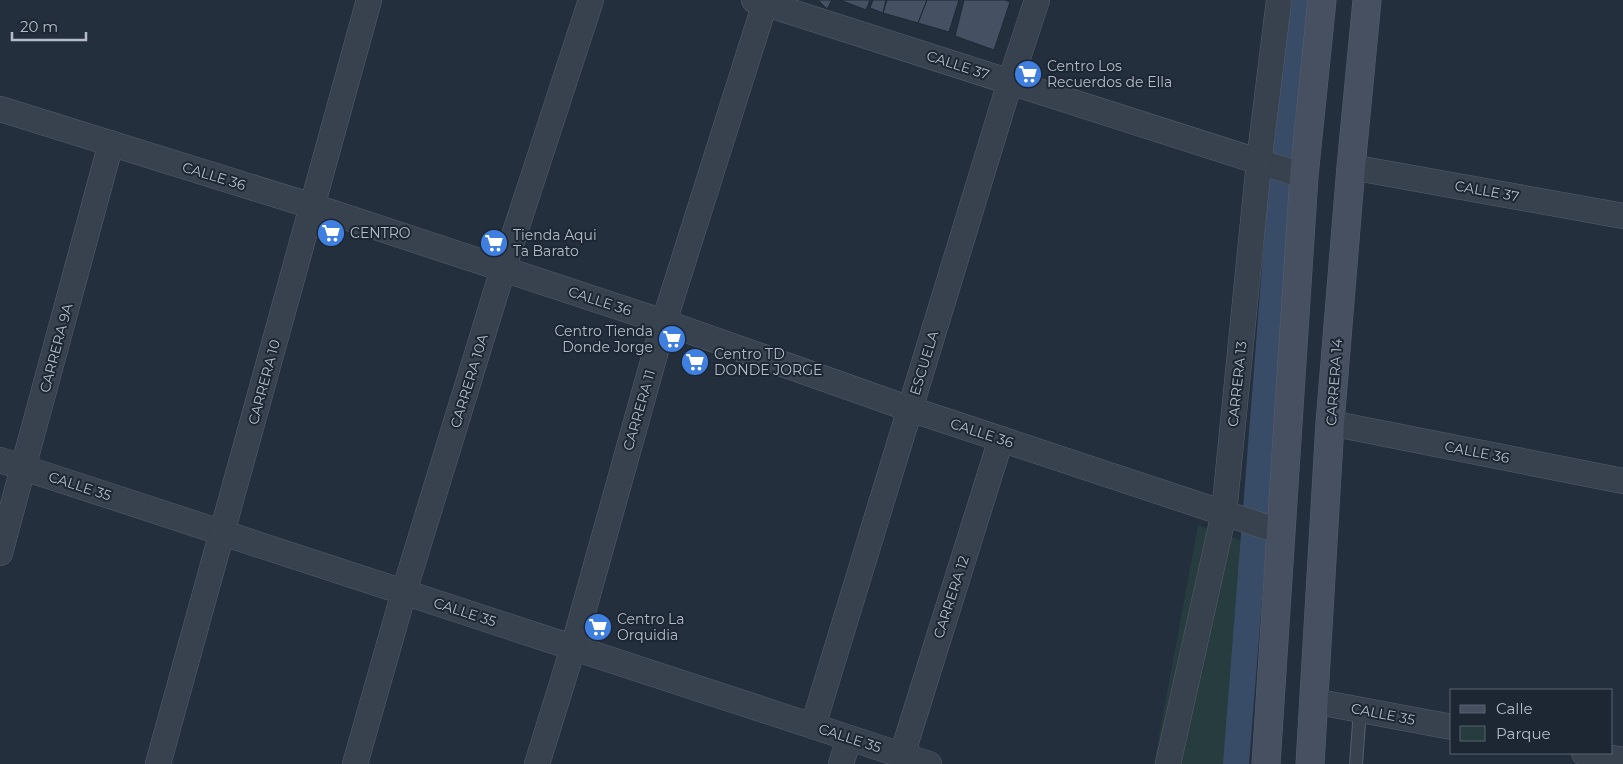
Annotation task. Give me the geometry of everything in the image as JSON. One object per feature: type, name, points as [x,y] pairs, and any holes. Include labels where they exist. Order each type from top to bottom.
[{"type":"main road","points":[[1266,764],[1272,529],[1297,174],[1322,0]]},
{"type":"main road","name":"CARRERA 14","points":[[1310,764],[1330,423],[1350,167],[1367,0]]},
{"type":"street","name":"CARRERA 10","points":[[158,764],[369,0]]},
{"type":"street","name":"CARRERA 10A","points":[[356,764],[404,592],[503,269],[591,0]]},
{"type":"street","name":"ESCUELA","points":[[813,726],[1010,82],[1037,0]]},
{"type":"street","name":"CARRERA 13","points":[[1168,764],[1227,514],[1261,162],[1279,0]]},
{"type":"street","name":"CALLE 37","points":[[762,1],[1297,174]]},
{"type":"street","name":"CARRERA 11","points":[[537,764],[573,648],[664,322],[762,1]]},
{"type":"street","name":"CALLE 36","points":[[0,110],[312,206],[664,322],[910,409],[1272,529]]},
{"type":"street","name":"CARRERA 9A","points":[[0,553],[111,144]]},
{"type":"street","name":"CALLE 37","points":[[1350,167],[1623,216]]},
{"type":"street","name":"CALLE 36","points":[[1330,423],[1623,481]]},
{"type":"street","name":"CARRERA 12","points":[[901,759],[1001,439]]},
{"type":"street","name":"CALLE 35","points":[[0,460],[813,726],[901,759],[929,764]]},
{"type":"street","name":"CALLE 35","points":[[1314,701],[1450,727]]},
{"type":"street","points":[[841,764],[849,738]]},
{"type":"street","points":[[1590,754],[1623,760]]},
{"type":"lane","points":[[1356,764],[1360,710]]},
{"type":"green space","points":[[1198,525],[1263,548],[1246,764],[1154,764]]},
{"type":"building","points":[[818,0],[832,0],[827,9]]},
{"type":"building","points":[[840,0],[870,0],[866,10]]},
{"type":"building","points":[[873,0],[886,0],[883,13],[870,8]]},
{"type":"building","points":[[887,0],[927,0],[918,23],[883,13]]},
{"type":"building","points":[[927,0],[959,0],[949,32],[918,23]]},
{"type":"building","points":[[964,0],[1005,0],[1010,2],[994,50],[955,36]]},
{"type":"waterway","points":[[1236,764],[1285,140],[1300,0]]},
{"type":"place","name":"Centro Los Recuerdos de Ella","points":[[1028,74]]},
{"type":"place","name":"CENTRO","points":[[331,233]]},
{"type":"place","name":"Tienda Aqui Ta Barato","points":[[494,243]]},
{"type":"place","name":"Centro Tienda Donde Jorge","points":[[672,339]]},
{"type":"place","name":"Centro TD DONDE JORGE","points":[[695,362]]},
{"type":"place","name":"Centro La Orquidia","points":[[598,627]]}]
